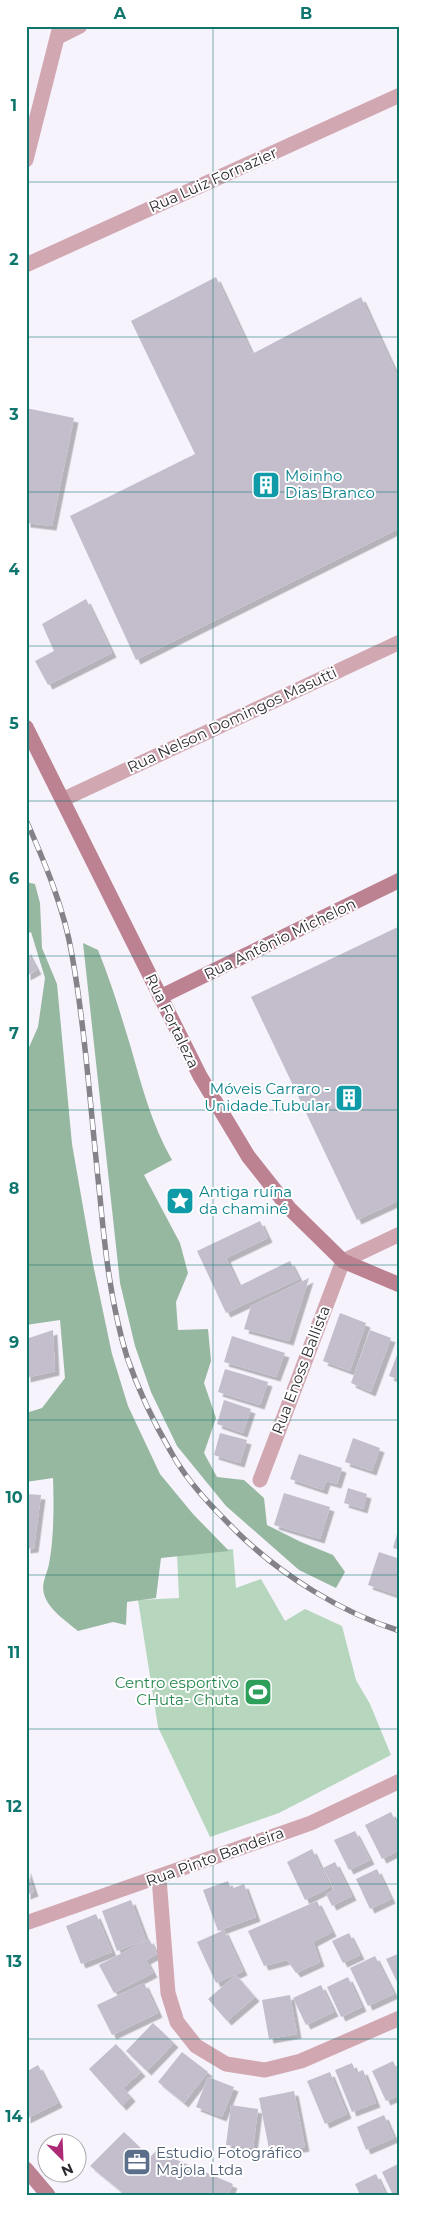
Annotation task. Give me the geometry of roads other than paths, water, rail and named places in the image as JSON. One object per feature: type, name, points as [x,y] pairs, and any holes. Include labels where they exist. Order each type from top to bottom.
[{"type":"main road","name":"Rua Fortaleza","points":[[26,727],[64,799],[200,1076],[248,1156],[288,1208],[343,1261],[400,1285]]},
{"type":"main road","name":"Rua Antônio Michelon","points":[[160,997],[400,880]]},
{"type":"main road","points":[[26,2169],[48,2195]]},
{"type":"street","points":[[26,160],[59,31],[80,26]]},
{"type":"street","name":"Rua Luiz Fornazier","points":[[26,265],[400,95]]},
{"type":"street","name":"Rua Nelson Domingos Masutti","points":[[64,799],[400,642]]},
{"type":"street","points":[[343,1261],[400,1234]]},
{"type":"street","name":"Rua Enoss Ballista","points":[[260,1480],[343,1261]]},
{"type":"street","name":"Rua Pinto Bandeira","points":[[26,1923],[159,1878],[311,1823],[400,1781]]},
{"type":"street","points":[[159,1878],[168,1993],[177,2022],[196,2046],[226,2064],[265,2070],[301,2061],[400,2018]]},
{"type":"railway","points":[[26,820],[53,886],[69,937],[81,1015],[109,1278],[121,1337],[147,1406],[165,1441],[193,1485],[210,1505],[255,1549],[273,1564],[313,1591],[356,1614],[400,1631]]},
{"type":"place","name":"Moinho Dias Branco","points":[[266,485]]},
{"type":"place","name":"Móveis Carraro - Unidade Tubular","points":[[349,1098]]},
{"type":"place","name":"Antiga ruína da chaminé","points":[[180,1201]]},
{"type":"place","name":"Centro esportivo CHuta- Chuta","points":[[258,1692]]},
{"type":"place","name":"Estudio Fotográfico Majola Ltda","points":[[137,2162]]}]
